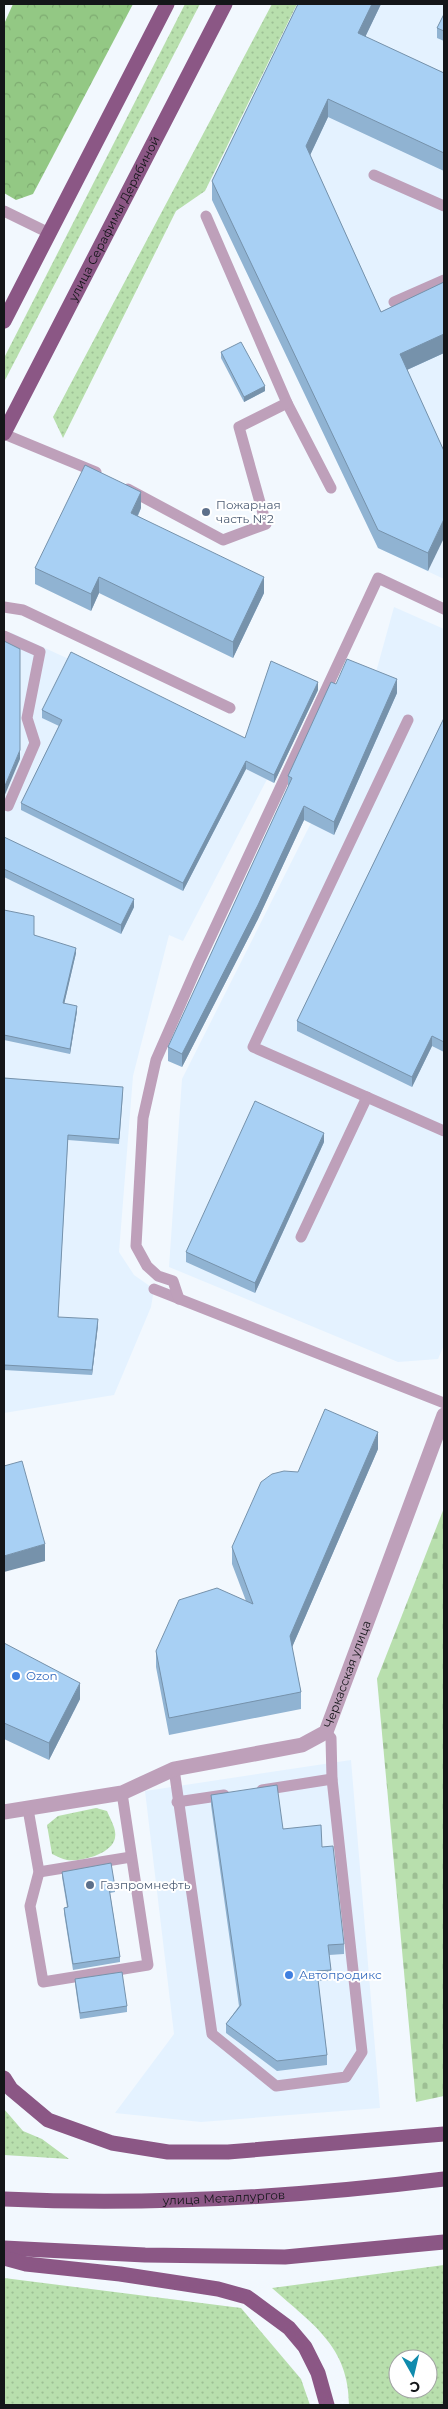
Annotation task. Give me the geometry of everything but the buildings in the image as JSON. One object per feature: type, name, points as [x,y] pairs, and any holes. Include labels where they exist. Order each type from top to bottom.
[{"type":"main road","points":[[4,321],[167,4]]},
{"type":"main road","name":"улица Серафимы Дерябиной","points":[[4,434],[225,4]]},
{"type":"main road","points":[[4,2078],[23,2099],[48,2120],[112,2143],[168,2152],[228,2152],[444,2134]]},
{"type":"main road","name":"улица Металлургов","points":[[4,2199],[89,2202],[198,2200],[350,2191],[444,2179]]},
{"type":"main road","points":[[4,2248],[145,2255],[285,2257],[444,2242]]},
{"type":"main road","points":[[4,2258],[26,2264],[120,2274],[218,2289],[247,2297],[289,2328],[305,2347],[318,2373],[327,2405]]},
{"type":"street","name":"Черкасская улица","points":[[4,1812],[122,1793],[174,1768],[302,1745],[326,1732],[444,1415]]},
{"type":"lane","points":[[374,175],[444,206]]},
{"type":"lane","points":[[4,211],[49,232]]},
{"type":"lane","points":[[206,216],[287,403],[331,488]]},
{"type":"lane","points":[[394,302],[444,280]]},
{"type":"lane","points":[[118,484],[223,540],[266,524],[239,427],[287,403]]},
{"type":"lane","points":[[4,434],[105,476]]},
{"type":"lane","points":[[179,1299],[173,1281],[158,1276],[147,1266],[136,1246],[142,1118],[156,1060],[199,962],[378,578],[444,609]]},
{"type":"lane","points":[[4,607],[23,610],[230,708]]},
{"type":"lane","points":[[4,636],[40,652],[27,718],[35,743],[8,806]]},
{"type":"lane","points":[[408,720],[253,1047],[444,1131]]},
{"type":"lane","points":[[301,1237],[367,1097]]},
{"type":"lane","points":[[154,1289],[444,1403]]},
{"type":"lane","points":[[174,1768],[177,1802],[212,2034],[276,2086],[346,2077],[362,2052],[332,1779],[331,1738],[326,1732]]},
{"type":"lane","points":[[255,1791],[332,1779]]},
{"type":"lane","points":[[28,1809],[39,1872],[30,1906],[43,1982],[148,1965],[122,1793]]},
{"type":"lane","points":[[177,1802],[235,1794]]},
{"type":"lane","points":[[39,1872],[131,1857]]},
{"type":"shaded area","points":[[307,4],[444,4],[444,579],[378,548],[212,200]]},
{"type":"shaded area","points":[[394,607],[444,629],[444,1345],[438,1359],[398,1362],[169,1267],[182,1079],[311,823],[373,683]]},
{"type":"shaded area","points":[[4,631],[71,660],[276,762],[183,941],[169,935],[133,1076],[119,1252],[134,1275],[154,1289],[151,1307],[114,1395],[4,1413]]},
{"type":"shaded area","points":[[351,1760],[380,2108],[201,2122],[115,2113],[174,2034],[145,1791]]},
{"type":"green space","points":[[13,4],[133,4],[33,194],[16,200],[4,193],[4,24]]},
{"type":"green space","points":[[185,4],[200,4],[4,382],[4,358]]},
{"type":"green space","points":[[272,4],[297,4],[205,191],[176,211],[63,438],[53,417]]},
{"type":"green space","points":[[444,1508],[444,2096],[416,2102],[377,1679]]},
{"type":"green space","points":[[96,1808],[107,1811],[114,1828],[115,1838],[113,1844],[102,1853],[80,1860],[67,1860],[52,1854],[47,1825],[58,1816]]},
{"type":"green space","points":[[4,2109],[23,2131],[42,2139],[69,2159],[4,2155]]},
{"type":"green space","points":[[444,2265],[444,2405],[349,2405],[343,2367],[326,2338],[272,2288]]},
{"type":"green space","points":[[4,2278],[241,2308],[301,2379],[310,2405],[4,2405]]},
{"type":"place","name":"Пожарная часть №2","points":[[206,512]]},
{"type":"place","name":"Ozon","points":[[16,1676]]},
{"type":"place","name":"Газпромнефть","points":[[90,1885]]},
{"type":"place","name":"Автопродикс","points":[[289,1975]]}]
